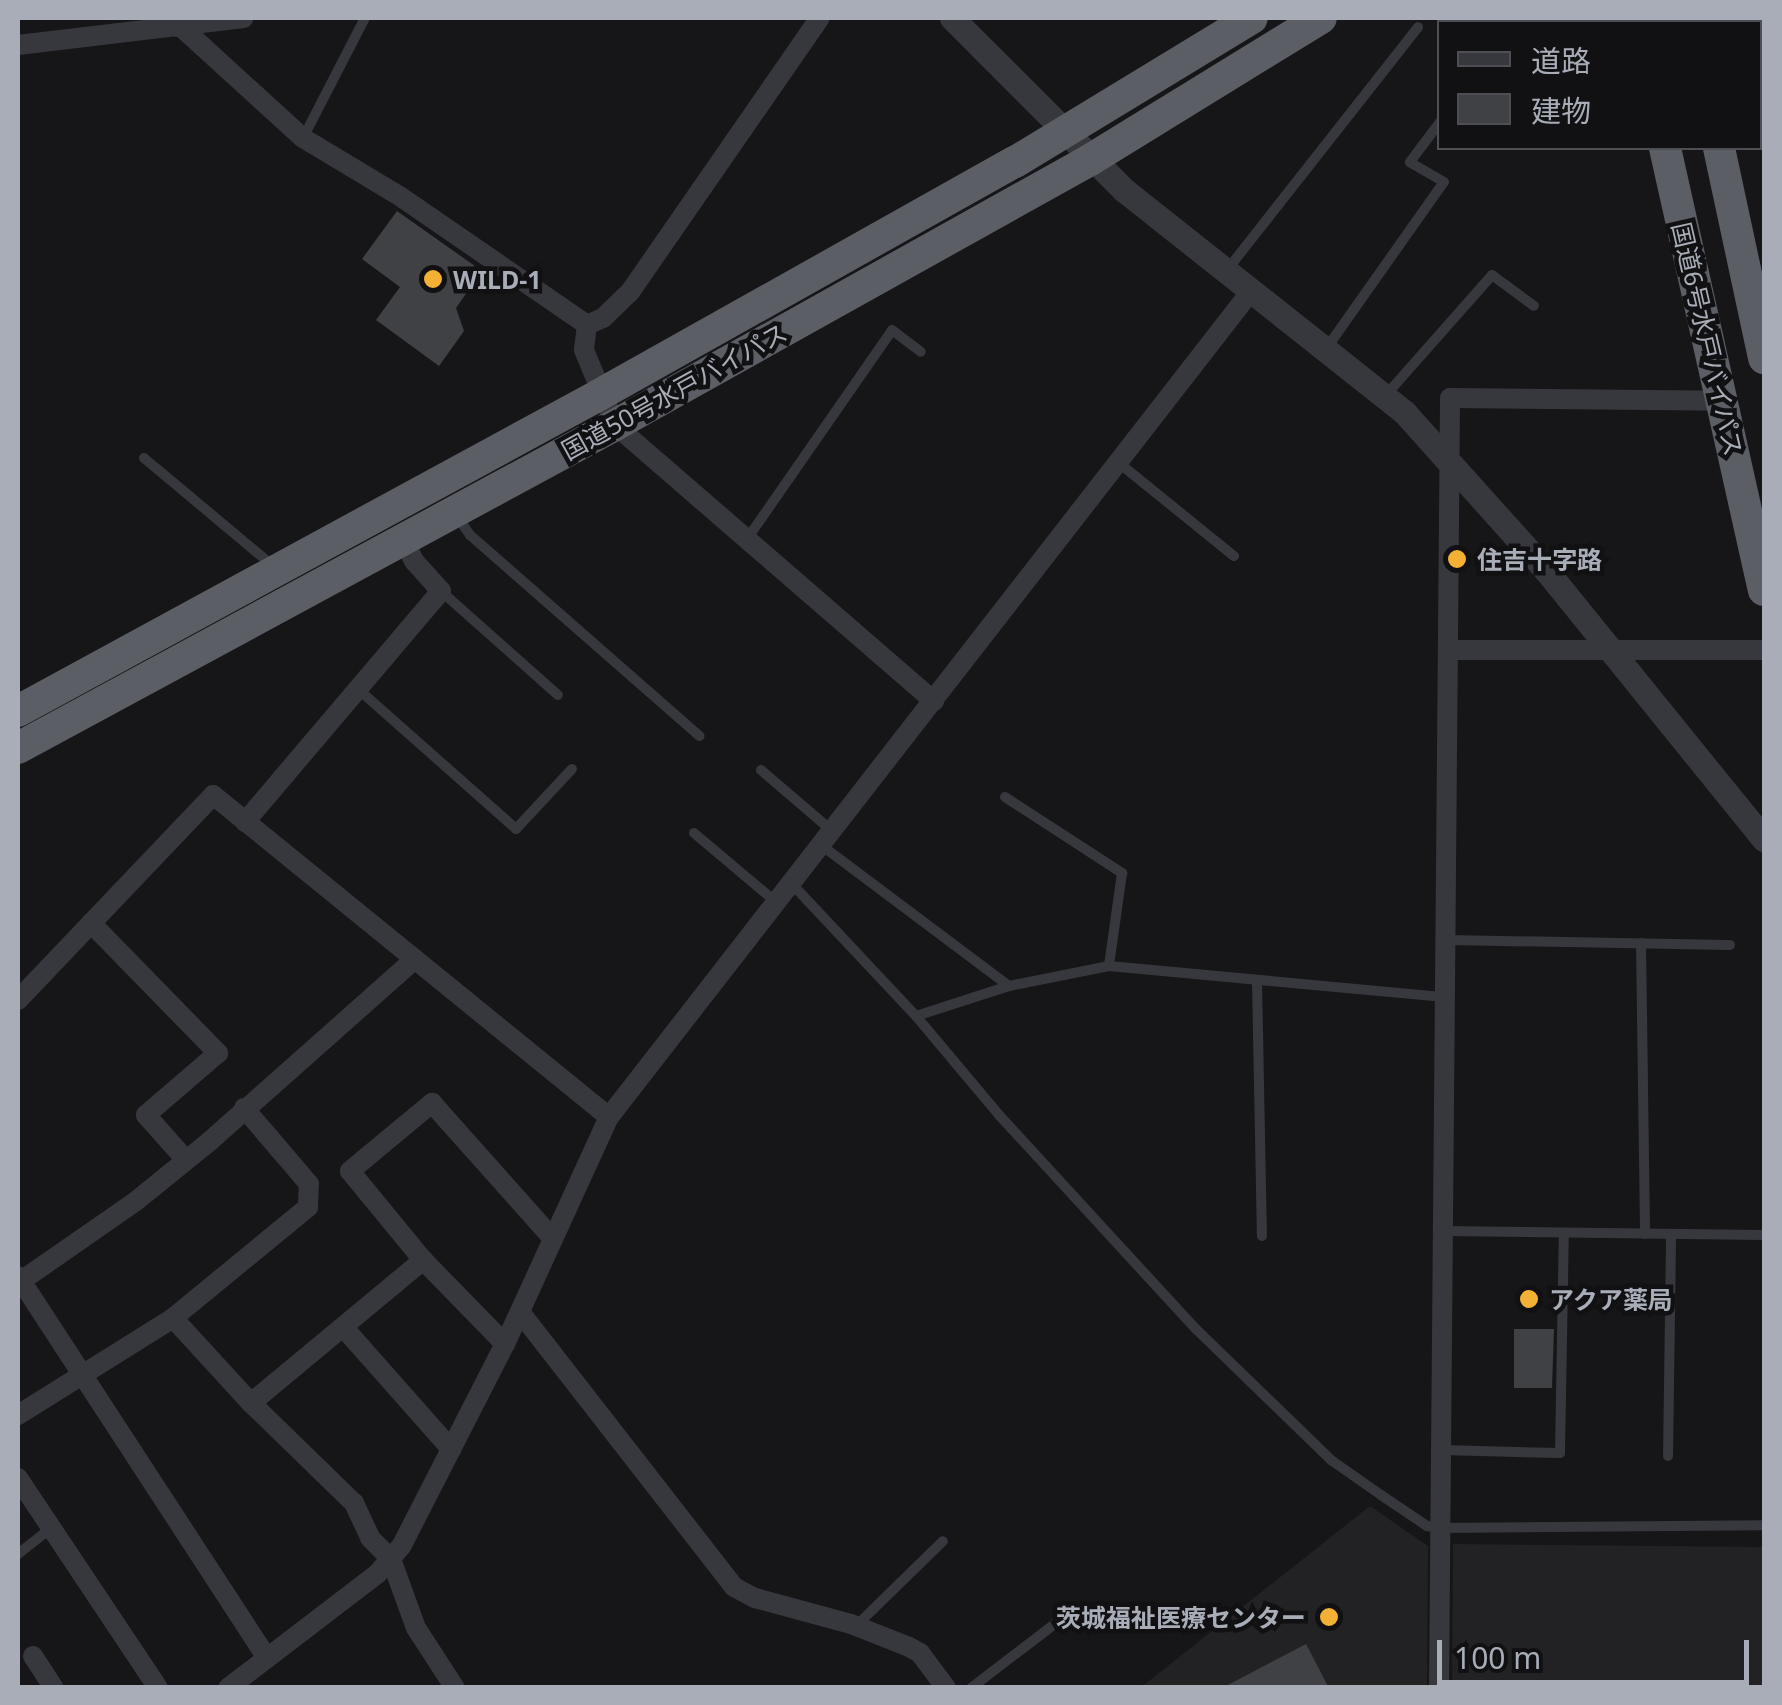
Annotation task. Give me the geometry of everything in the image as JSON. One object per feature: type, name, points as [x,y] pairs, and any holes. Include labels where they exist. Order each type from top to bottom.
[{"type":"highway","name":"国道50号水戸バイパス","points":[[18,711],[599,395],[1065,134],[1252,18]]},
{"type":"highway","name":"国道50号水戸バイパス","points":[[18,748],[614,426],[1090,160],[1321,18]]},
{"type":"highway","name":"国道6号水戸バイパス","points":[[1665,150],[1764,590]]},
{"type":"highway","name":"国道6号水戸バイパス","points":[[1720,150],[1764,358]]},
{"type":"street","points":[[18,44],[174,21],[243,18]]},
{"type":"street","points":[[587,325],[603,318],[630,292],[820,18]]},
{"type":"street","points":[[952,18],[1090,160],[1173,233],[1386,396],[1448,458],[1764,840]]},
{"type":"street","points":[[174,21],[304,138],[401,197],[587,325]]},
{"type":"street","points":[[228,1688],[391,1559],[505,1344],[608,1117],[1251,291]]},
{"type":"street","points":[[587,325],[584,350],[614,426],[934,700]]},
{"type":"street","points":[[1439,1688],[1450,398],[1722,400]]},
{"type":"street","points":[[245,822],[441,591],[414,562],[403,538]]},
{"type":"street","points":[[1448,650],[1764,650]]},
{"type":"street","points":[[18,1000],[213,795],[608,1117]]},
{"type":"street","points":[[91,923],[218,1054],[146,1114],[186,1160]]},
{"type":"street","points":[[268,1658],[19,1279],[186,1160],[416,958]]},
{"type":"street","points":[[505,1344],[424,1260],[350,1171],[432,1103],[553,1239]]},
{"type":"street","points":[[18,1415],[173,1318],[308,1207],[309,1184],[244,1108]]},
{"type":"street","points":[[251,1403],[424,1260]]},
{"type":"street","points":[[520,1312],[734,1587],[755,1598],[857,1626],[920,1653],[946,1688]]},
{"type":"street","points":[[173,1318],[251,1403],[354,1502],[370,1538],[391,1559],[416,1628],[455,1688]]},
{"type":"street","points":[[344,1328],[451,1449]]},
{"type":"street","points":[[18,1478],[158,1688]]},
{"type":"street","points":[[33,1656],[54,1688]]},
{"type":"lane","points":[[304,138],[365,18]]},
{"type":"lane","points":[[1226,272],[1418,27]]},
{"type":"lane","points":[[1326,349],[1444,182],[1410,162],[1437,126]]},
{"type":"lane","points":[[1386,396],[1492,275],[1534,306]]},
{"type":"lane","points":[[747,539],[892,330],[921,352]]},
{"type":"lane","points":[[144,458],[278,570]]},
{"type":"lane","points":[[1119,462],[1234,556]]},
{"type":"lane","points":[[454,511],[470,535],[700,736]]},
{"type":"lane","points":[[441,591],[558,695]]},
{"type":"lane","points":[[358,690],[516,828],[572,769]]},
{"type":"lane","points":[[761,770],[826,838],[1010,986]]},
{"type":"lane","points":[[1005,797],[1122,873],[1109,966]]},
{"type":"lane","points":[[694,832],[776,903]]},
{"type":"lane","points":[[792,884],[916,1016],[999,1115],[1118,1244],[1291,1423],[1356,1478],[1427,1526],[1764,1525]]},
{"type":"lane","points":[[1447,940],[1730,945]]},
{"type":"lane","points":[[1641,944],[1644,1234]]},
{"type":"lane","points":[[916,1016],[1010,986],[1109,966],[1445,997]]},
{"type":"lane","points":[[1257,980],[1262,1236]]},
{"type":"lane","points":[[1443,1231],[1764,1235]]},
{"type":"lane","points":[[1442,1450],[1560,1453],[1564,1232]]},
{"type":"lane","points":[[1668,1456],[1672,1234]]},
{"type":"lane","points":[[18,1554],[51,1528]]},
{"type":"lane","points":[[857,1626],[942,1541]]},
{"type":"lane","points":[[971,1688],[1056,1623]]},
{"type":"shaded area","name":"茨城福祉医療センター","points":[[1370,1506],[1428,1546],[1427,1687],[1140,1688]]},
{"type":"shaded area","points":[[1453,1544],[1764,1547],[1764,1687],[1452,1687]]},
{"type":"building","name":"WILD-1","points":[[397,211],[482,271],[456,308],[464,331],[439,366],[376,320],[400,287],[362,259]]},
{"type":"building","points":[[1514,1329],[1554,1329],[1552,1388],[1514,1388]]},
{"type":"building","points":[[1306,1644],[1329,1688],[1222,1688]]},
{"type":"place","name":"WILD-1","points":[[433,279]]},
{"type":"place","name":"住吉十字路","points":[[1457,559]]},
{"type":"place","name":"アクア薬局","points":[[1529,1299]]},
{"type":"place","name":"茨城福祉医療センター","points":[[1329,1617]]}]
